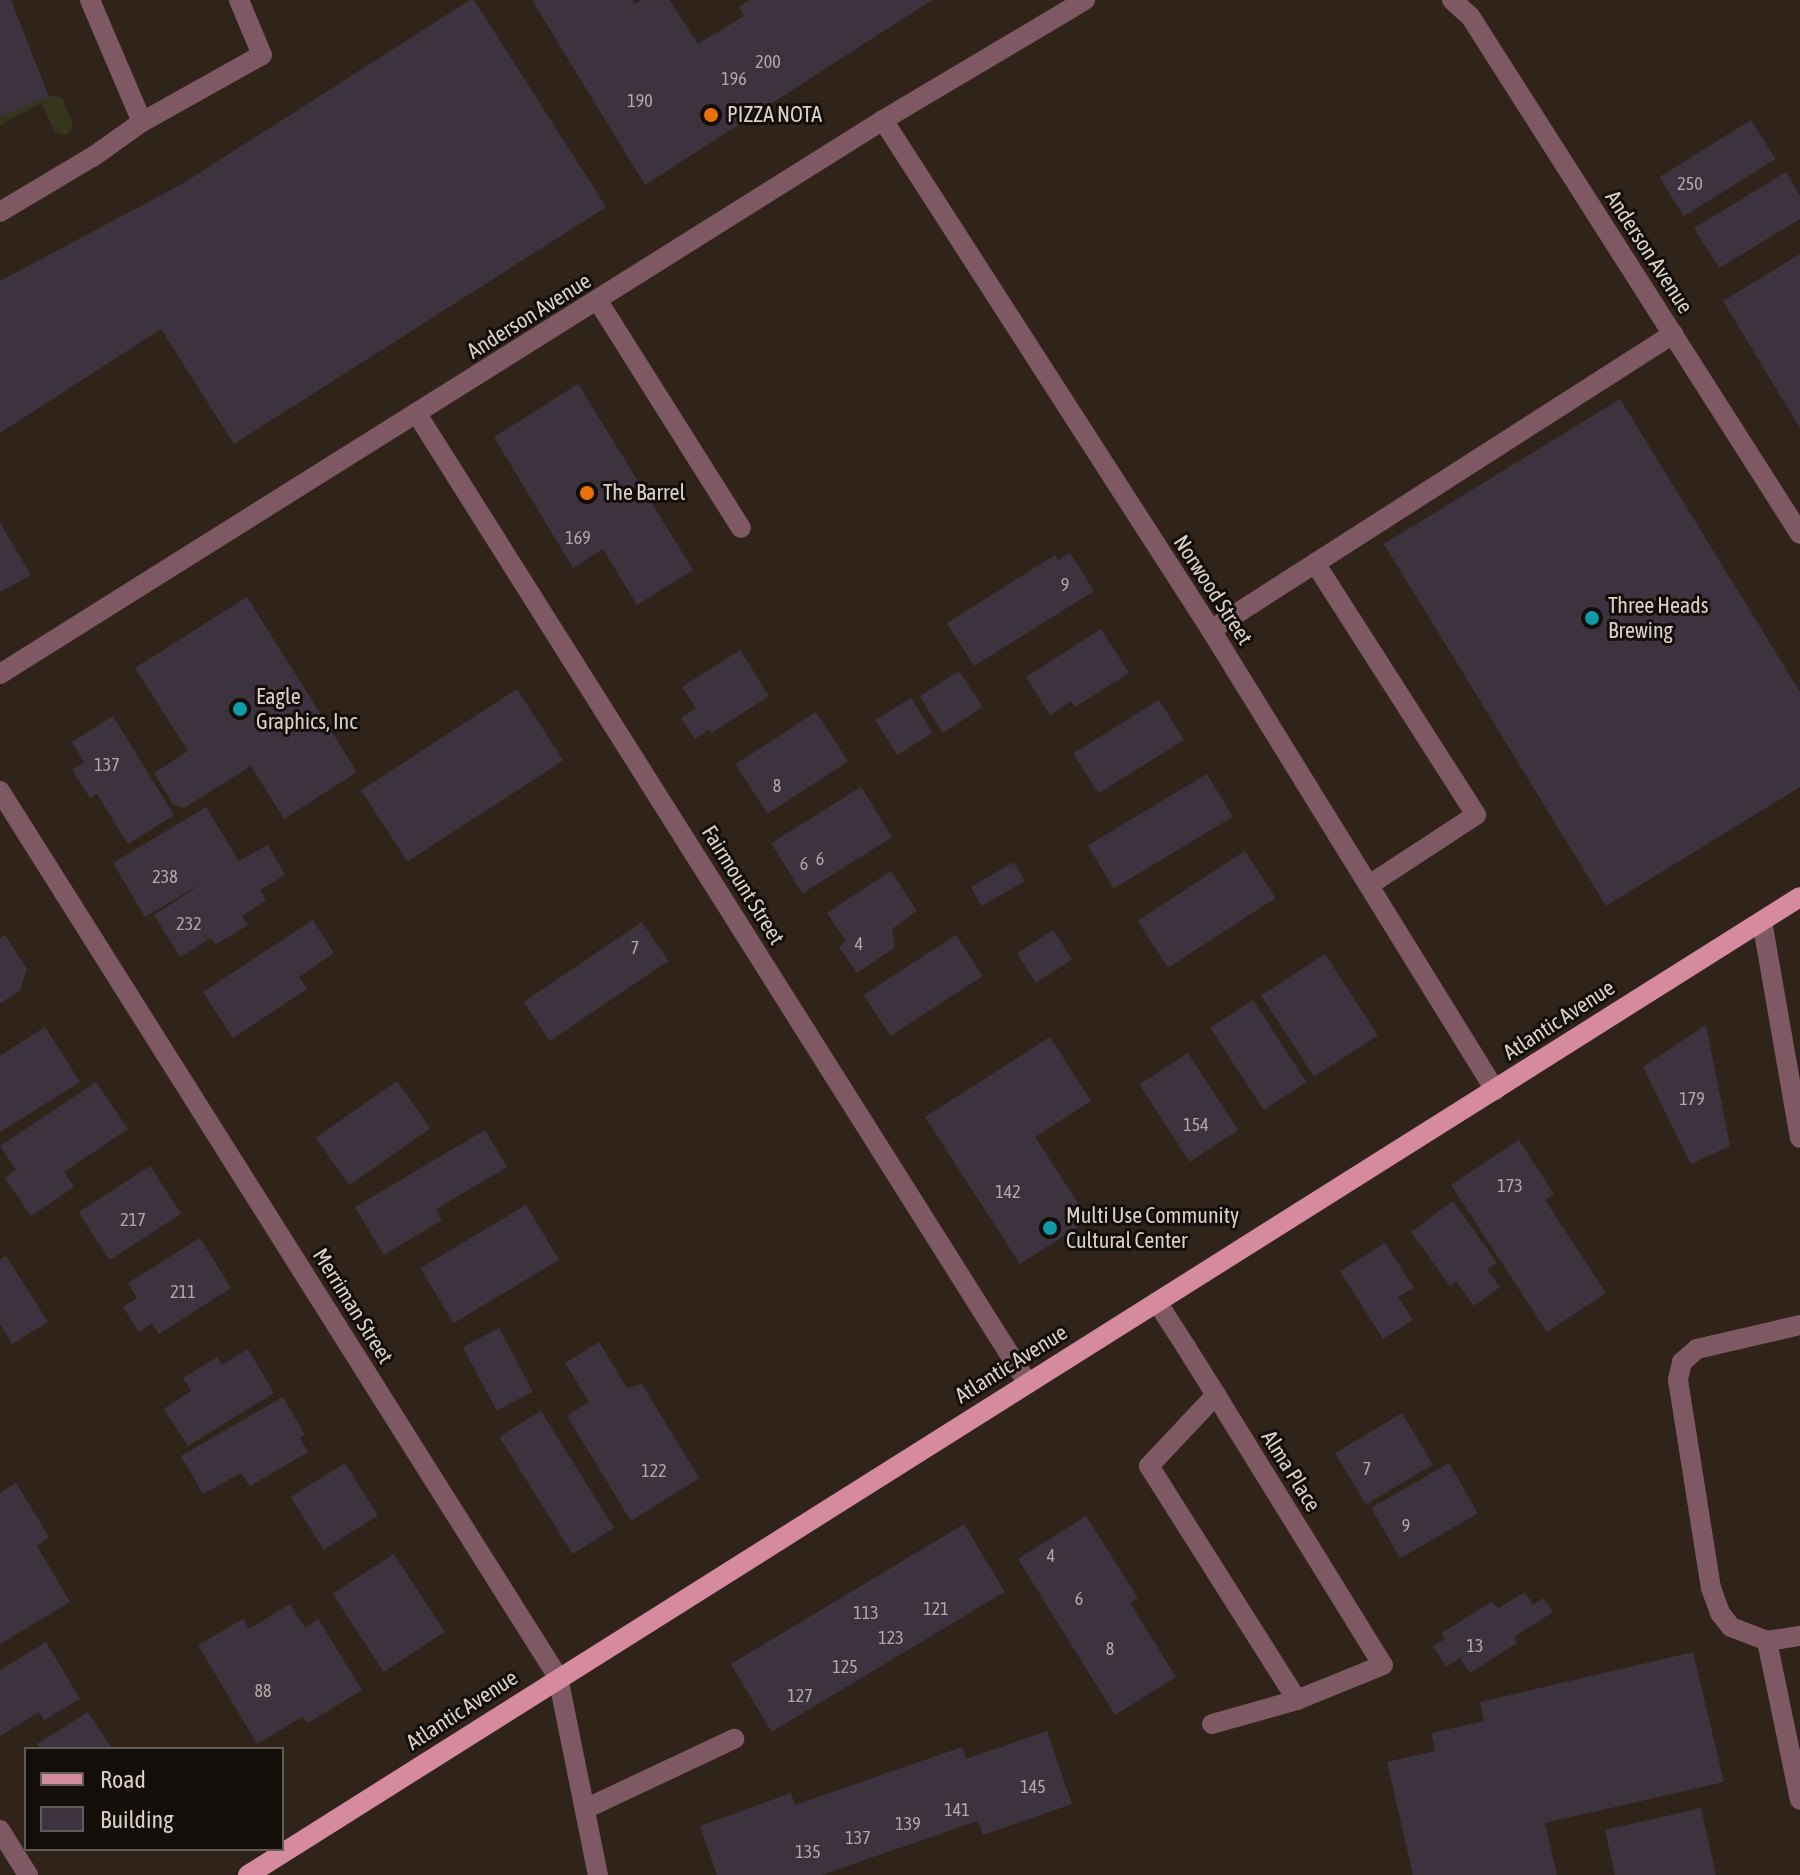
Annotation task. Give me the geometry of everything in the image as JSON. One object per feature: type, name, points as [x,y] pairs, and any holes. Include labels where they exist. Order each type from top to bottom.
[{"type":"main road","name":"Atlantic Avenue","points":[[252,1874],[558,1677],[1800,897]]},
{"type":"street","points":[[90,0],[142,122]]},
{"type":"street","points":[[0,212],[94,156],[142,122],[262,55],[239,0]]},
{"type":"street","name":"Anderson Avenue","points":[[0,674],[883,120],[1085,0]]},
{"type":"street","name":"Anderson Avenue","points":[[1452,0],[1470,16],[1800,534]]},
{"type":"street","name":"Norwood Street","points":[[883,120],[1211,630],[1495,1090]]},
{"type":"street","points":[[598,301],[741,528]]},
{"type":"street","points":[[1211,630],[1673,334]]},
{"type":"street","name":"Fairmount Street","points":[[417,414],[1027,1382]]},
{"type":"street","points":[[1315,563],[1476,815],[1369,885]]},
{"type":"street","name":"Merriman Street","points":[[0,791],[558,1677],[598,1875]]},
{"type":"street","points":[[1762,921],[1794,1065],[1800,1138]]},
{"type":"street","name":"Alma Place","points":[[1157,1302],[1383,1665],[1297,1700]]},
{"type":"street","points":[[1800,1325],[1697,1349],[1682,1362],[1678,1380],[1711,1588],[1720,1613],[1731,1627],[1767,1641],[1800,1636]]},
{"type":"street","points":[[1212,1724],[1297,1700],[1149,1466],[1216,1395]]},
{"type":"street","points":[[1767,1641],[1800,1800]]},
{"type":"street","points":[[585,1809],[734,1739]]},
{"type":"street","points":[[0,1830],[28,1875]]},
{"type":"green space","points":[[51,95],[62,98],[72,122],[71,132],[65,135],[55,132],[41,103],[0,125],[0,115]]},
{"type":"building","points":[[0,0],[11,0],[49,97],[0,116]]},
{"type":"building","points":[[474,0],[606,207],[234,444],[161,329],[0,433],[0,281],[182,184]]},
{"type":"building","points":[[532,0],[633,0],[635,4],[641,0],[669,0],[698,44],[744,16],[739,7],[749,0],[932,0],[645,185]]},
{"type":"building","points":[[1751,120],[1775,159],[1684,216],[1659,177]]},
{"type":"building","points":[[1786,172],[1800,196],[1800,219],[1719,268],[1694,228]]},
{"type":"building","points":[[1800,254],[1800,428],[1723,301]]},
{"type":"building","name":"The Barrel","points":[[578,384],[693,570],[637,605],[603,549],[573,568],[494,437]]},
{"type":"building","name":"Three Heads Brewing","points":[[1620,399],[1800,692],[1800,787],[1606,906],[1384,544]]},
{"type":"building","points":[[0,523],[31,575],[0,592]]},
{"type":"building","points":[[1070,553],[1094,591],[974,666],[947,623],[1055,555],[1058,560]]},
{"type":"building","name":"Eagle Graphics, Inc","points":[[247,597],[357,772],[284,819],[251,766],[184,808],[173,804],[154,773],[188,751],[135,668]]},
{"type":"building","points":[[1101,629],[1129,673],[1075,707],[1071,701],[1050,715],[1026,677]]},
{"type":"building","points":[[740,650],[769,696],[711,733],[709,729],[695,739],[681,718],[696,708],[682,687]]},
{"type":"building","points":[[959,671],[982,707],[943,733],[920,697]]},
{"type":"building","name":"Eagle Graphics, Inc","points":[[517,689],[563,760],[407,862],[361,790]]},
{"type":"building","points":[[911,698],[933,733],[897,755],[875,720]]},
{"type":"building","points":[[1159,700],[1184,740],[1098,793],[1073,754]]},
{"type":"building","points":[[816,712],[848,761],[768,814],[735,764]]},
{"type":"building","points":[[113,716],[174,815],[128,844],[97,794],[90,798],[72,770],[84,762],[72,742]]},
{"type":"building","points":[[1207,774],[1233,817],[1114,888],[1088,846]]},
{"type":"building","points":[[861,787],[892,837],[802,893],[771,843]]},
{"type":"building","points":[[206,807],[239,861],[268,845],[285,875],[260,890],[266,900],[242,916],[248,925],[215,945],[211,938],[180,957],[154,915],[206,881],[145,917],[113,863]]},
{"type":"building","points":[[1245,851],[1275,898],[1168,968],[1138,921]]},
{"type":"building","points":[[1014,862],[1025,881],[982,906],[971,887]]},
{"type":"building","points":[[891,871],[917,911],[892,929],[895,947],[857,973],[839,947],[846,941],[827,913]]},
{"type":"building","points":[[313,920],[334,953],[299,977],[307,989],[233,1038],[203,992]]},
{"type":"building","points":[[642,922],[668,961],[550,1041],[523,1002]]},
{"type":"building","points":[[1053,930],[1072,959],[1036,983],[1017,953]]},
{"type":"building","points":[[5,935],[27,969],[20,990],[0,1004],[0,938]]},
{"type":"building","points":[[956,935],[983,976],[890,1036],[864,995]]},
{"type":"building","points":[[1325,954],[1378,1035],[1314,1077],[1261,995]]},
{"type":"building","points":[[1253,1000],[1306,1082],[1264,1110],[1210,1028]]},
{"type":"building","points":[[1706,1025],[1730,1146],[1691,1164],[1643,1067]]},
{"type":"building","points":[[45,1027],[80,1082],[0,1132],[0,1056]]},
{"type":"building","points":[[1050,1037],[1091,1101],[1035,1137],[1089,1220],[1020,1264],[925,1117]]},
{"type":"building","points":[[1188,1053],[1238,1130],[1189,1162],[1139,1085]]},
{"type":"building","points":[[397,1081],[430,1129],[349,1185],[316,1138]]},
{"type":"building","points":[[96,1082],[128,1129],[64,1172],[74,1187],[31,1216],[5,1178],[16,1170],[0,1146]]},
{"type":"building","points":[[485,1130],[507,1167],[436,1209],[442,1220],[384,1255],[355,1207]]},
{"type":"building","points":[[1519,1140],[1554,1194],[1545,1200],[1606,1293],[1547,1332],[1451,1185]]},
{"type":"building","points":[[150,1166],[181,1214],[110,1260],[79,1212]]},
{"type":"building","points":[[1453,1201],[1497,1263],[1487,1269],[1500,1287],[1474,1306],[1456,1281],[1450,1286],[1411,1232]]},
{"type":"building","points":[[526,1205],[559,1260],[454,1323],[421,1268]]},
{"type":"building","points":[[200,1238],[231,1288],[159,1334],[152,1323],[139,1332],[123,1307],[137,1298],[128,1283]]},
{"type":"building","points":[[1385,1243],[1414,1288],[1398,1297],[1413,1320],[1383,1339],[1340,1271]]},
{"type":"building","points":[[6,1256],[48,1322],[12,1344],[0,1324],[0,1259]]},
{"type":"building","points":[[499,1328],[533,1392],[497,1411],[463,1347]]},
{"type":"building","points":[[599,1342],[627,1388],[642,1384],[699,1478],[631,1521],[567,1416],[589,1402],[565,1363]]},
{"type":"building","points":[[248,1349],[274,1393],[188,1446],[164,1409],[191,1391],[183,1378],[217,1357],[222,1365]]},
{"type":"building","points":[[283,1397],[305,1435],[300,1438],[308,1452],[250,1486],[241,1473],[203,1494],[181,1456]]},
{"type":"building","points":[[541,1411],[614,1528],[573,1554],[499,1437]]},
{"type":"building","points":[[1402,1413],[1433,1464],[1366,1505],[1335,1453]]},
{"type":"building","points":[[345,1463],[378,1516],[324,1549],[291,1497]]},
{"type":"building","points":[[1449,1463],[1478,1513],[1400,1558],[1371,1508]]},
{"type":"building","points":[[16,1483],[49,1537],[37,1546],[70,1602],[0,1644],[0,1493]]},
{"type":"building","points":[[1086,1516],[1138,1598],[1130,1603],[1176,1677],[1115,1715],[1018,1559]]},
{"type":"building","points":[[964,1524],[1005,1592],[772,1732],[731,1664]]},
{"type":"building","points":[[394,1554],[445,1632],[383,1672],[333,1594]]},
{"type":"building","points":[[1525,1592],[1533,1605],[1543,1598],[1553,1612],[1514,1637],[1517,1643],[1470,1673],[1460,1658],[1446,1667],[1433,1646],[1445,1639],[1442,1633],[1491,1602],[1499,1608]]},
{"type":"building","points":[[290,1604],[305,1628],[318,1619],[362,1690],[308,1723],[302,1717],[257,1744],[198,1645],[243,1619],[249,1629]]},
{"type":"building","points":[[46,1642],[80,1699],[44,1720],[39,1712],[0,1736],[0,1670]]},
{"type":"building","points":[[1693,1652],[1724,1782],[1545,1823],[1557,1875],[1413,1875],[1387,1762],[1435,1751],[1431,1733],[1484,1721],[1480,1702]]},
{"type":"building","points":[[88,1712],[111,1747],[39,1747],[37,1744]]},
{"type":"building","points":[[1047,1731],[1072,1804],[983,1835],[978,1821],[821,1875],[717,1875],[700,1826],[791,1793],[795,1805],[962,1747],[966,1759]]},
{"type":"building","points":[[1701,1808],[1716,1875],[1615,1875],[1605,1830]]},
{"type":"place","name":"PIZZA NOTA","points":[[711,115]]},
{"type":"place","name":"The Barrel","points":[[587,493]]},
{"type":"place","name":"Three Heads Brewing","points":[[1592,618]]},
{"type":"place","name":"Eagle Graphics, Inc","points":[[240,709]]},
{"type":"place","name":"Multi Use Community Cultural Center","points":[[1050,1228]]}]
